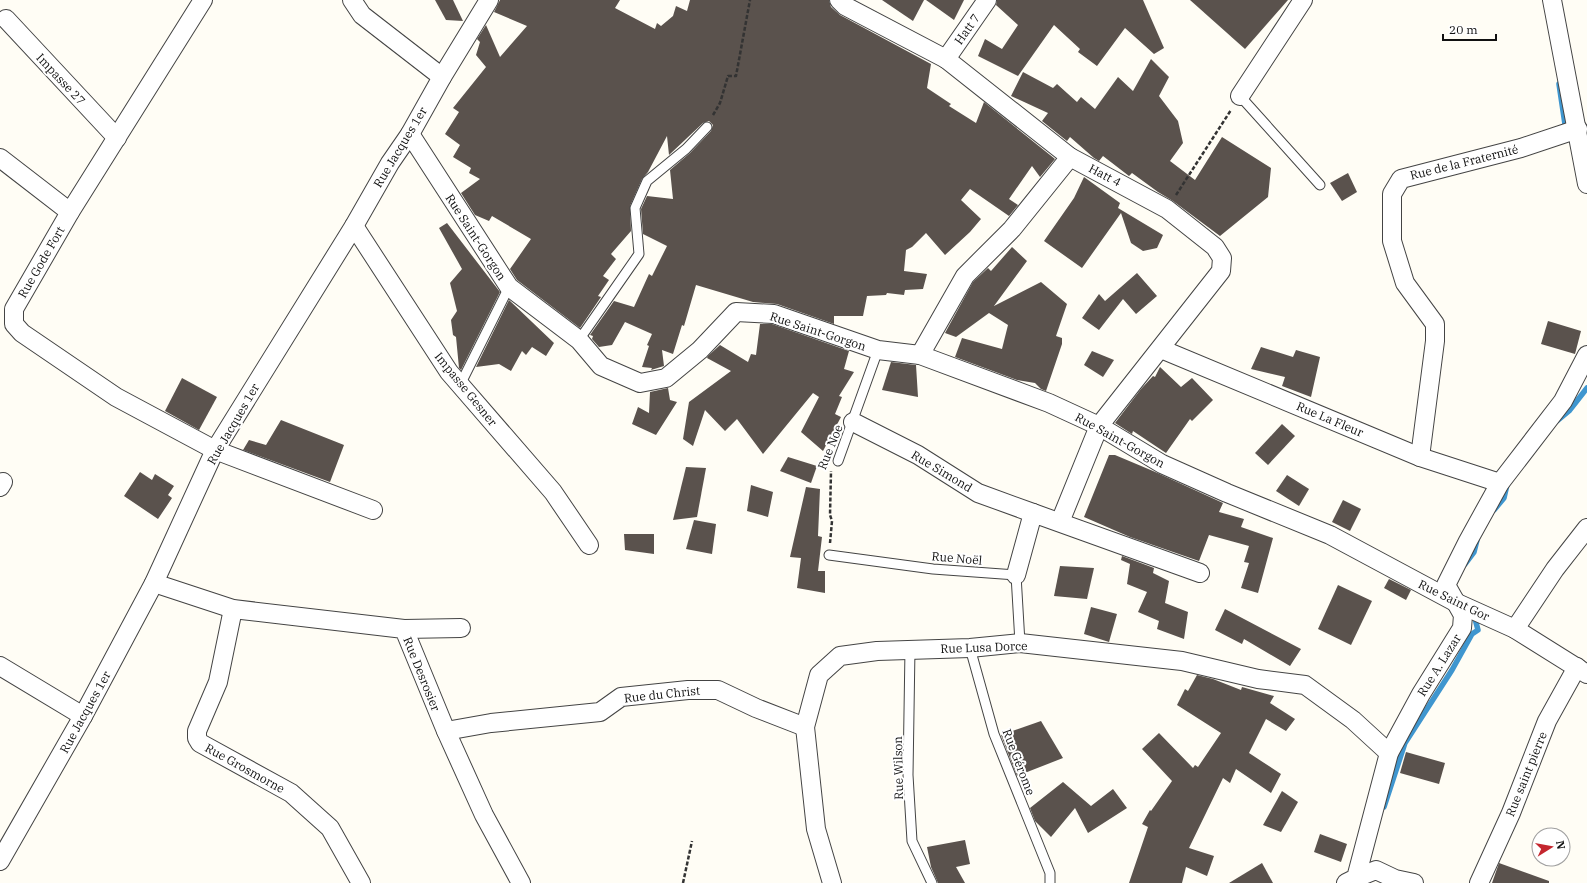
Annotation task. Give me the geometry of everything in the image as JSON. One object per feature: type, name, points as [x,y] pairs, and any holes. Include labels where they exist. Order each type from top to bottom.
[{"type":"street","name":"Rue Gode Fort","points":[[203,0],[70,212],[14,309],[14,324],[22,333],[116,397],[216,450]]},
{"type":"street","points":[[352,0],[362,15],[442,77]]},
{"type":"street","name":"Rue Jacques 1er","points":[[0,862],[83,716],[154,583],[216,450],[354,226],[390,163],[410,134],[442,77],[489,0]]},
{"type":"street","name":"Hatt 4","points":[[839,0],[845,6],[946,59],[1070,156],[1168,209],[1215,247],[1222,258],[1221,271],[1099,426],[1060,522]]},
{"type":"street","name":"Hatt 7","points":[[946,59],[987,0]]},
{"type":"street","points":[[1240,96],[1303,0]]},
{"type":"street","points":[[1552,0],[1578,129],[1587,184]]},
{"type":"street","name":"Impasse 27","points":[[6,19],[117,138]]},
{"type":"street","name":"Rue de la Fraternité","points":[[1420,457],[1435,341],[1435,324],[1405,283],[1392,241],[1392,194],[1401,178],[1521,148],[1578,129]]},
{"type":"street","name":"Rue Saint-Gorgon","points":[[410,134],[508,287],[579,340],[601,366],[640,383],[666,378],[700,350],[736,312],[774,314],[878,350],[920,355],[1049,403],[1099,426],[1162,464],[1227,493],[1330,535]]},
{"type":"street","points":[[920,355],[965,276],[1012,229],[1070,156]]},
{"type":"street","points":[[0,158],[70,212]]},
{"type":"street","name":"Impasse Gesner","points":[[354,226],[449,372],[553,492],[589,545]]},
{"type":"street","name":"Rue La Fleur","points":[[1161,349],[1420,457],[1500,483]]},
{"type":"street","name":"Rue A. Lazar","points":[[1351,880],[1389,753],[1421,694],[1462,628],[1463,615],[1446,585],[1500,483],[1563,401],[1587,355]]},
{"type":"street","name":"Rue Simond","points":[[853,422],[918,455],[978,493],[1200,573]]},
{"type":"street","points":[[216,450],[373,510]]},
{"type":"street","points":[[1016,575],[1033,513]]},
{"type":"street","points":[[1515,629],[1555,569],[1587,528]]},
{"type":"street","name":"Rue Saint Gor","points":[[1330,535],[1455,602],[1515,629],[1582,670]]},
{"type":"street","name":"Rue Desrosier","points":[[154,583],[233,609],[404,629],[446,730],[484,815],[521,883]]},
{"type":"street","name":"Rue Grosmorne","points":[[233,609],[218,682],[197,732],[197,738],[200,742],[291,793],[330,828],[361,883]]},
{"type":"street","points":[[404,629],[461,628]]},
{"type":"street","name":"Rue Lusa Dorce","points":[[832,883],[816,829],[805,727],[819,675],[840,656],[877,651],[970,648],[1020,643],[1182,661],[1258,679],[1305,685],[1353,720],[1389,753]]},
{"type":"street","points":[[0,666],[83,716]]},
{"type":"street","name":"Rue saint pierre","points":[[1479,883],[1511,813],[1547,721],[1582,670]]},
{"type":"street","name":"Rue du Christ","points":[[446,730],[491,723],[600,712],[621,697],[688,690],[718,690],[756,708],[805,727]]},
{"type":"street","points":[[1351,880],[1376,870],[1395,879],[1416,883]]},
{"type":"lane","points":[[1240,96],[1320,185]]},
{"type":"lane","points":[[579,340],[640,254],[635,208],[647,181],[686,149],[707,127]]},
{"type":"lane","points":[[460,385],[508,287]]},
{"type":"lane","name":"Rue Noe","points":[[838,461],[878,350]]},
{"type":"lane","name":"Rue Noël","points":[[829,555],[933,569],[1016,575]]},
{"type":"lane","points":[[1016,575],[1020,643]]},
{"type":"lane","name":"Rue Gérome","points":[[970,648],[994,734],[1050,873],[1050,883]]},
{"type":"lane","name":"Rue Wilson","points":[[910,649],[908,775],[912,841],[932,883]]},
{"type":"path","points":[[707,127],[720,103],[728,76],[736,76],[750,0]]},
{"type":"path","points":[[1168,209],[1240,96]]},
{"type":"path","name":"Rue Noe","points":[[829,555],[832,521],[830,515],[830,472],[838,461]]},
{"type":"path","points":[[683,883],[692,841]]},
{"type":"building","points":[[435,0],[453,0],[463,21],[446,20]]},
{"type":"building","points":[[500,0],[620,0],[615,8],[655,29],[657,23],[661,26],[673,16],[676,6],[687,11],[690,0],[829,0],[831,7],[840,15],[931,64],[927,88],[951,104],[949,106],[976,123],[984,102],[1055,159],[1040,177],[1032,166],[1009,199],[1018,205],[1009,216],[970,189],[961,200],[981,219],[970,232],[945,255],[926,233],[912,247],[906,250],[904,271],[927,274],[923,289],[905,290],[904,295],[887,293],[886,295],[867,296],[863,316],[834,316],[834,324],[777,304],[753,302],[696,285],[684,326],[682,325],[673,354],[662,350],[664,366],[651,370],[652,368],[642,367],[649,346],[647,345],[652,334],[625,322],[612,345],[599,347],[592,339],[593,336],[590,335],[614,301],[634,307],[649,274],[652,276],[667,246],[643,234],[641,209],[647,196],[673,199],[670,170],[690,153],[711,131],[713,125],[709,121],[703,123],[669,155],[667,136],[648,172],[642,179],[630,206],[631,231],[611,254],[616,259],[603,276],[609,280],[598,296],[601,297],[580,328],[517,280],[510,269],[531,239],[492,216],[489,221],[475,215],[461,193],[480,179],[469,173],[471,168],[453,157],[460,145],[445,134],[459,112],[453,108],[486,67],[476,55],[480,42],[477,39],[486,25],[500,57],[527,26],[494,12]]},
{"type":"building","points":[[882,0],[924,0],[913,21]]},
{"type":"building","points":[[926,0],[964,0],[954,20]]},
{"type":"building","points":[[997,0],[1143,0],[1164,48],[1154,54],[1125,28],[1097,66],[1078,52],[1080,49],[1054,25],[1018,76],[978,56],[985,39],[1002,49],[1018,25],[996,5]]},
{"type":"building","points":[[1190,0],[1288,0],[1245,49]]},
{"type":"building","points":[[1151,59],[1169,77],[1159,96],[1178,121],[1183,143],[1170,161],[1195,180],[1222,137],[1271,168],[1268,197],[1220,236],[1132,173],[1129,176],[1103,156],[1099,161],[1070,137],[1067,141],[1042,121],[1048,113],[1011,96],[1023,72],[1053,88],[1057,84],[1077,102],[1081,97],[1095,109],[1118,77],[1133,91]]},
{"type":"building","points":[[1348,173],[1357,192],[1342,201],[1330,183]]},
{"type":"building","points":[[1084,177],[1120,203],[1118,208],[1163,235],[1157,248],[1143,251],[1131,243],[1121,213],[1082,268],[1044,241],[1074,198]]},
{"type":"building","points":[[447,223],[500,292],[461,370],[459,368],[456,337],[453,335],[451,320],[457,311],[450,283],[462,269],[439,228]]},
{"type":"building","points":[[1012,247],[1027,261],[994,306],[1041,282],[1067,304],[1056,336],[1062,338],[1062,344],[1046,391],[1041,389],[1035,383],[1017,380],[955,357],[962,338],[1002,349],[1008,325],[989,313],[956,337],[945,333],[973,282],[988,268],[991,271]]},
{"type":"building","points":[[1137,273],[1157,296],[1136,314],[1123,299],[1099,330],[1082,318],[1099,294],[1105,301]]},
{"type":"building","points":[[509,300],[554,343],[546,356],[532,347],[526,355],[522,351],[511,371],[499,364],[476,367]]},
{"type":"building","points":[[1548,321],[1581,331],[1575,354],[1541,344]]},
{"type":"building","points":[[760,324],[772,324],[849,351],[844,369],[854,372],[839,396],[842,397],[835,414],[841,417],[823,451],[801,432],[819,397],[813,393],[763,454],[737,419],[725,431],[705,410],[693,446],[683,439],[689,402],[731,371],[707,358],[708,356],[720,345],[748,362],[751,354],[756,355]]},
{"type":"building","points":[[1261,347],[1293,357],[1296,350],[1320,357],[1311,397],[1282,386],[1285,377],[1251,369]]},
{"type":"building","points":[[1092,351],[1114,360],[1103,377],[1084,365]]},
{"type":"building","points":[[891,362],[916,365],[918,397],[882,390]]},
{"type":"building","points":[[1160,367],[1181,387],[1192,378],[1213,400],[1192,421],[1190,419],[1166,453],[1133,431],[1132,434],[1115,423],[1141,389],[1153,376],[1155,377]]},
{"type":"building","points":[[182,378],[217,397],[199,430],[165,411]]},
{"type":"building","points":[[668,388],[670,400],[677,402],[656,435],[632,424],[638,407],[649,413],[650,392]]},
{"type":"building","points":[[281,420],[344,445],[330,482],[243,450],[249,440],[266,445]]},
{"type":"building","points":[[1282,424],[1295,436],[1268,465],[1255,453]]},
{"type":"building","points":[[1109,455],[1115,455],[1153,471],[1223,503],[1219,512],[1244,519],[1241,527],[1273,538],[1258,593],[1241,588],[1249,563],[1244,562],[1249,546],[1209,535],[1199,561],[1130,537],[1084,517]]},
{"type":"building","points":[[788,457],[817,466],[811,483],[780,471]]},
{"type":"building","points":[[686,467],[706,468],[697,517],[673,520]]},
{"type":"building","points":[[140,472],[152,480],[155,474],[174,486],[168,495],[172,498],[158,519],[124,496]]},
{"type":"building","points":[[1287,475],[1309,489],[1299,506],[1276,491]]},
{"type":"building","points":[[751,485],[773,492],[768,517],[747,511]]},
{"type":"building","points":[[806,487],[820,489],[818,536],[822,537],[818,571],[825,571],[825,593],[797,588],[801,558],[790,557]]},
{"type":"building","points":[[1343,500],[1361,509],[1350,531],[1332,522]]},
{"type":"building","points":[[694,520],[716,524],[712,554],[686,549]]},
{"type":"building","points":[[624,534],[654,534],[654,554],[625,550]]},
{"type":"building","points":[[1122,556],[1154,568],[1153,573],[1169,581],[1165,603],[1188,612],[1184,639],[1157,629],[1159,621],[1138,612],[1147,592],[1127,584],[1130,564],[1121,560]]},
{"type":"building","points":[[1060,566],[1094,568],[1087,599],[1054,596]]},
{"type":"building","points":[[1389,579],[1411,590],[1406,600],[1384,588]]},
{"type":"building","points":[[1338,585],[1372,601],[1351,645],[1318,629]]},
{"type":"building","points":[[1091,607],[1117,614],[1109,642],[1084,634]]},
{"type":"building","points":[[1225,609],[1301,649],[1290,666],[1244,639],[1242,644],[1215,630]]},
{"type":"building","points":[[1197,675],[1213,679],[1241,690],[1242,687],[1274,696],[1270,703],[1295,719],[1286,731],[1266,719],[1249,753],[1281,774],[1271,793],[1236,769],[1230,783],[1223,778],[1189,848],[1214,856],[1207,876],[1186,867],[1182,883],[1129,883],[1148,827],[1142,824],[1150,810],[1151,811],[1172,781],[1142,749],[1159,733],[1193,768],[1195,765],[1198,767],[1221,733],[1177,705],[1185,689],[1188,691]]},
{"type":"building","points":[[1041,721],[1063,758],[1017,776],[1001,735]]},
{"type":"building","points":[[1406,752],[1445,763],[1439,784],[1400,773]]},
{"type":"building","points":[[1063,782],[1091,806],[1113,789],[1127,808],[1088,833],[1075,808],[1051,837],[1035,821],[1030,808]]},
{"type":"building","points":[[1282,791],[1298,802],[1281,832],[1263,825]]},
{"type":"building","points":[[1320,834],[1347,844],[1341,862],[1314,852]]},
{"type":"building","points":[[965,840],[970,864],[956,867],[965,883],[938,883],[931,867],[927,847]]},
{"type":"building","points":[[1262,863],[1273,883],[1229,883]]},
{"type":"building","points":[[1499,863],[1549,881],[1549,883],[1492,883]]},
{"type":"waterway","points":[[1559,84],[1566,131]]},
{"type":"waterway","points":[[1557,421],[1569,411],[1587,388]]},
{"type":"waterway","points":[[1494,510],[1504,498],[1507,485]]},
{"type":"waterway","points":[[1465,564],[1474,552],[1477,540]]},
{"type":"waterway","points":[[1384,807],[1405,743],[1452,670],[1472,634],[1478,630],[1474,615]]}]
